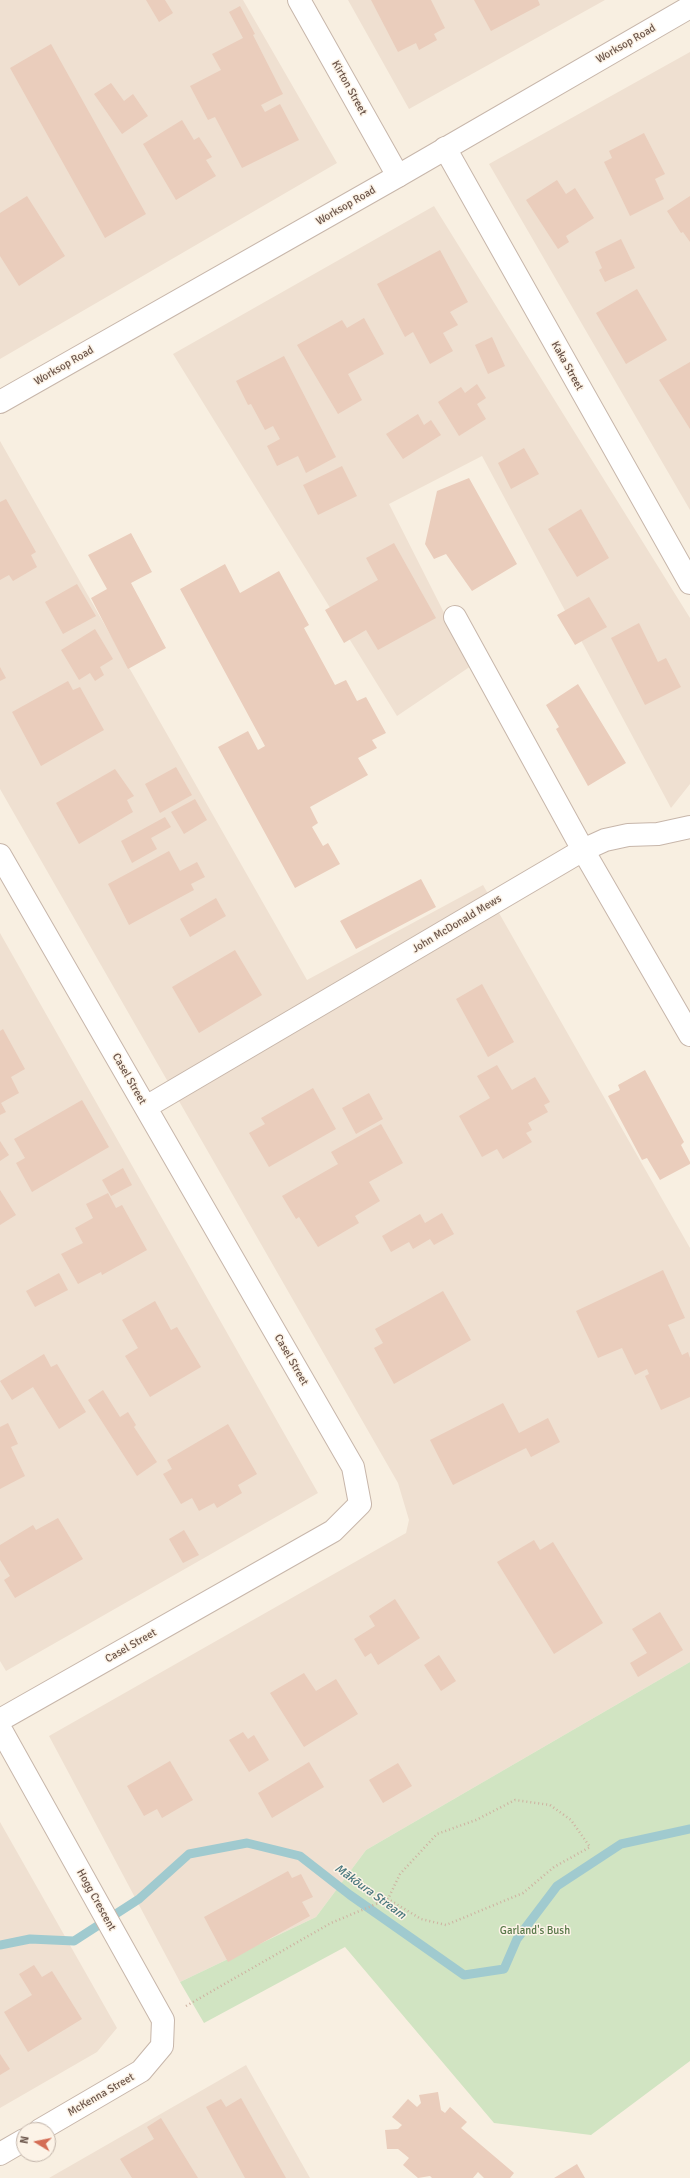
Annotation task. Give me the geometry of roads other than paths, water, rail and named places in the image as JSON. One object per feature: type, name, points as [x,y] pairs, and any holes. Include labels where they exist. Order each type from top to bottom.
[{"type":"street","name":"Kirton Street","points":[[299,0],[398,176]]},
{"type":"street","name":"Worksop Road","points":[[0,402],[398,176],[690,7]]},
{"type":"street","name":"Kaka Street","points":[[445,148],[690,583]]},
{"type":"street","points":[[455,617],[583,850],[690,1035]]},
{"type":"street","name":"John McDonald Mews","points":[[146,1107],[583,850],[605,840],[628,835],[658,834],[690,827]]},
{"type":"street","name":"Casel Street","points":[[0,855],[353,1468],[360,1504],[333,1531],[0,1720]]},
{"type":"street","name":"Hogg Crescent","points":[[0,1728],[163,2020],[162,2046],[141,2071]]},
{"type":"street","name":"McKenna Street","points":[[54,2122],[141,2071]]},
{"type":"street","points":[[0,2154],[16,2145]]},
{"type":"waterway","name":"Mākōura Stream","points":[[0,1945],[30,1939],[74,1941],[139,1899],[189,1854],[247,1843],[300,1856],[350,1895],[464,1975],[504,1969],[517,1939],[557,1886],[621,1844],[690,1829]]},
{"type":"park label","name":"Garland's Bush","points":[[535,1931]]}]
